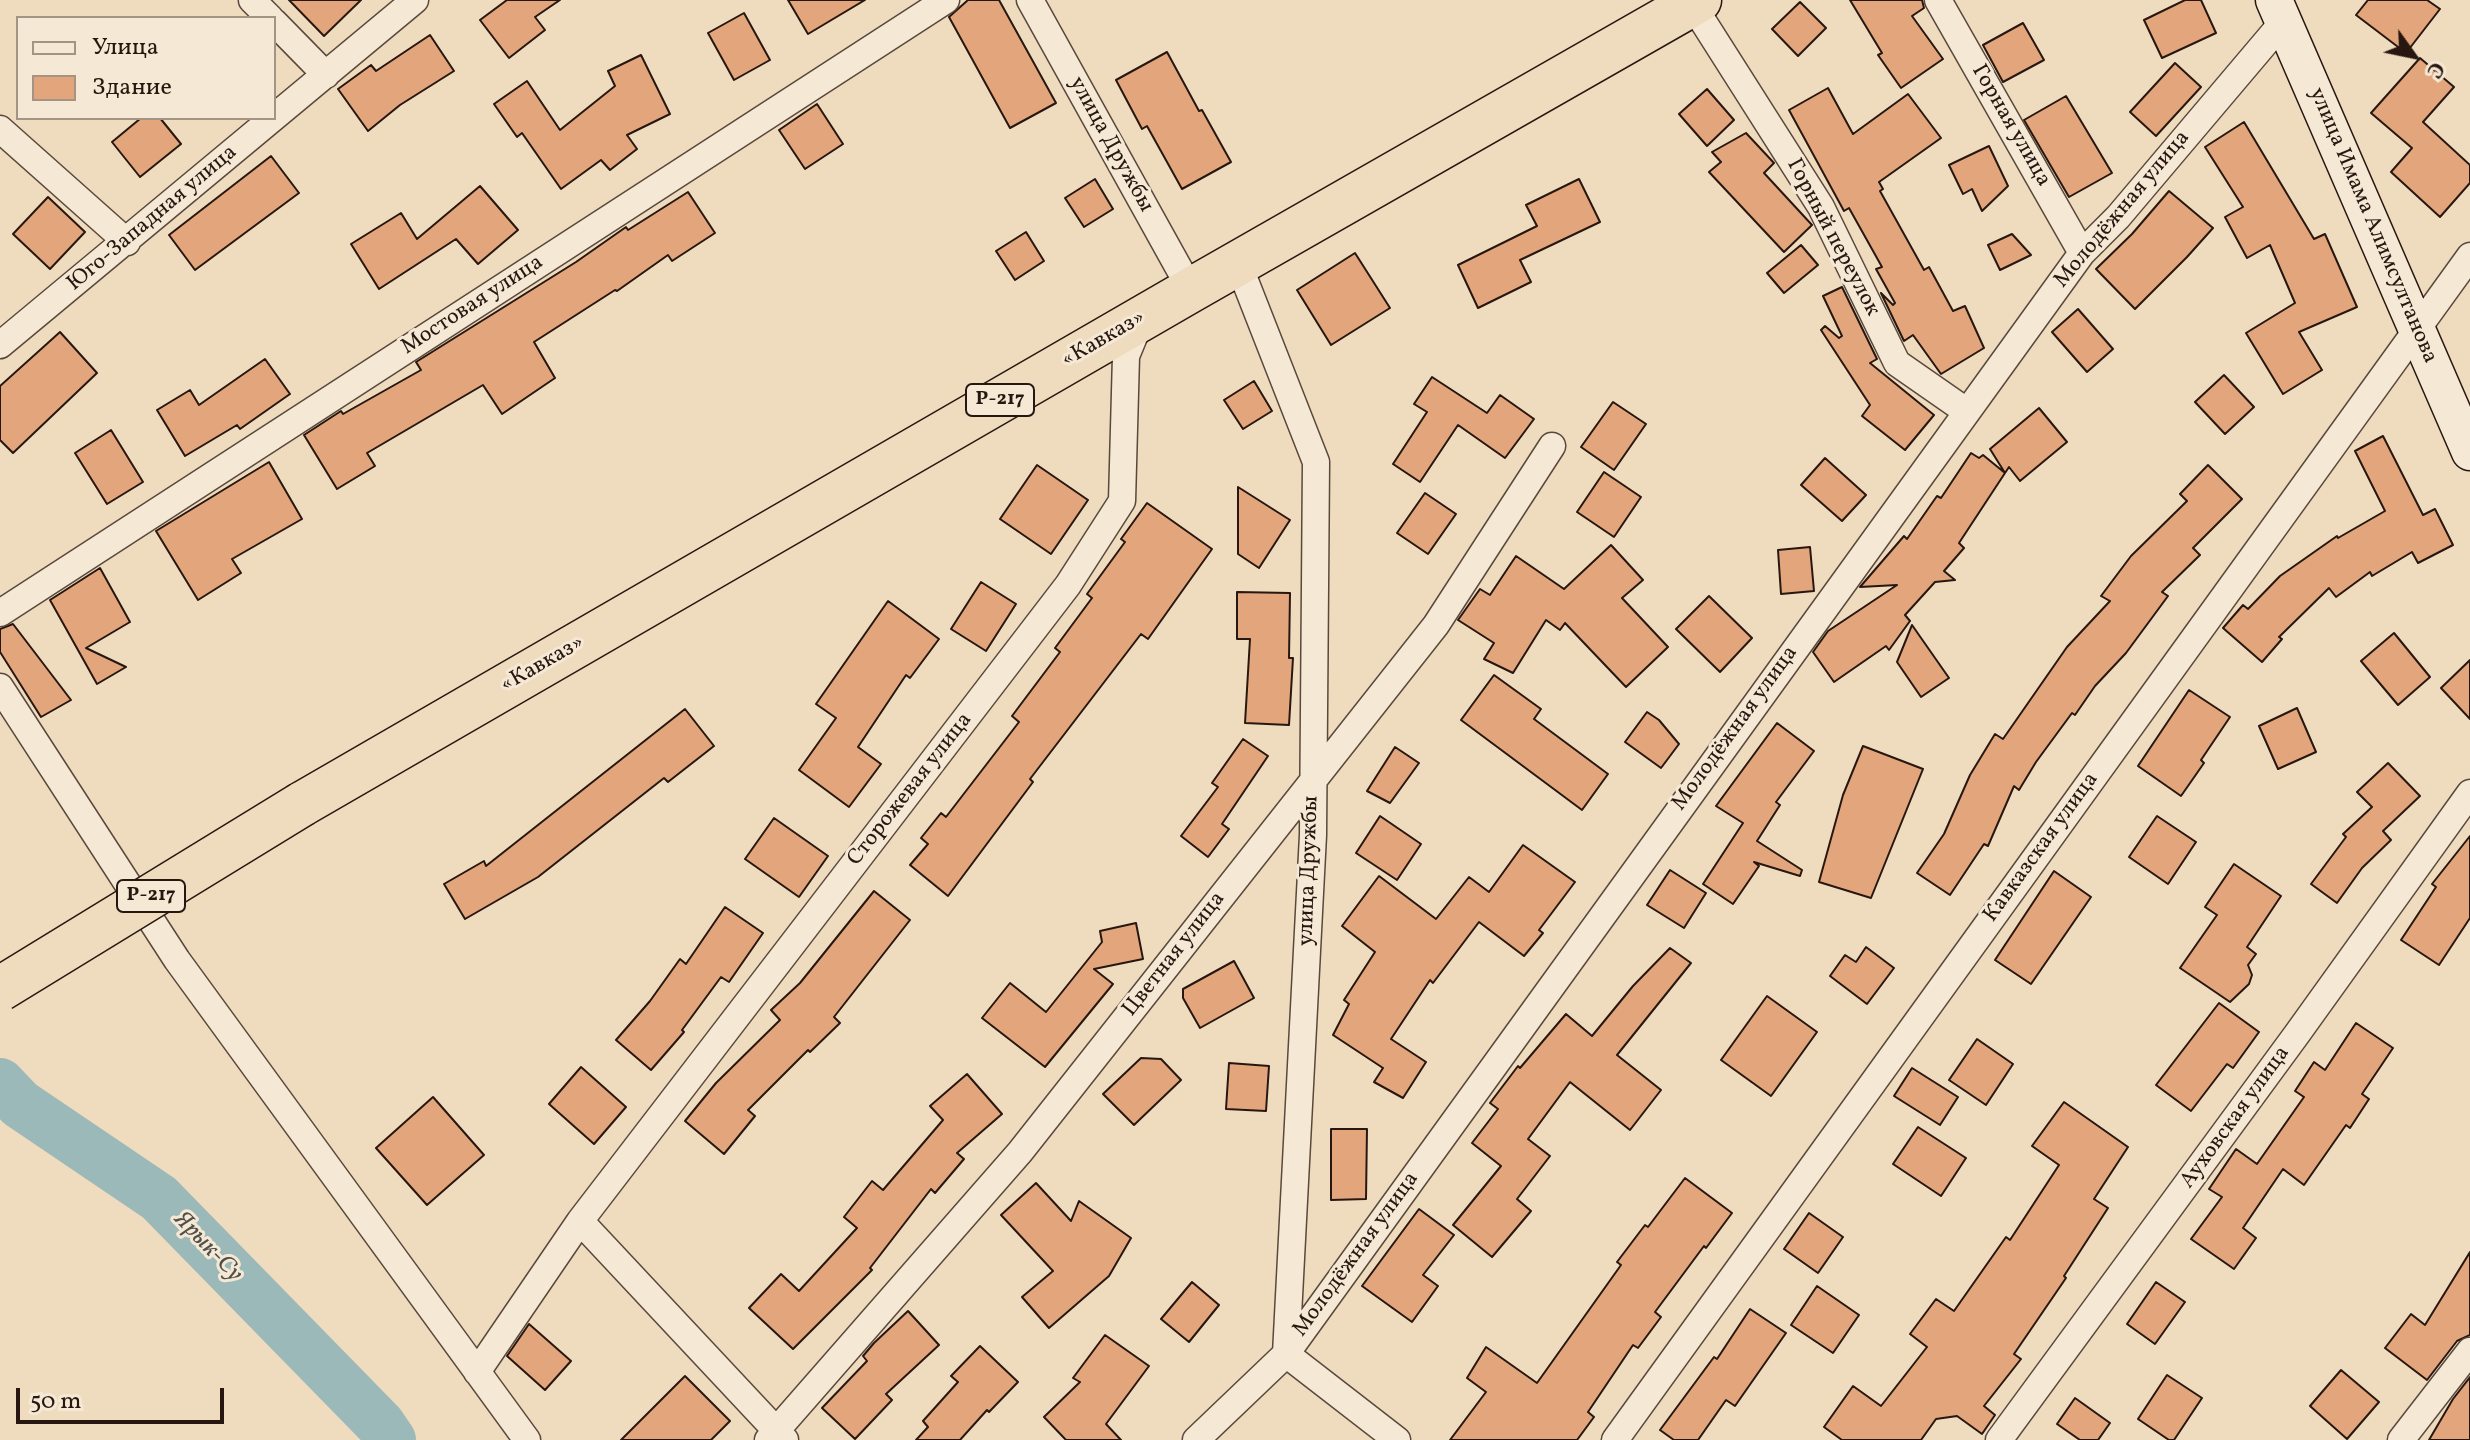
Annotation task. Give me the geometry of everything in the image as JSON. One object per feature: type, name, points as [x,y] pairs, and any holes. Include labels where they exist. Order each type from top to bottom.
[{"type":"highway","name":"«Кавказ»","points":[[0,989],[302,804],[1696,2]]},
{"type":"main road","name":"улица Имама Алимсултанова","points":[[2278,11],[2470,452]]},
{"type":"street","points":[[252,0],[268,16]]},
{"type":"street","name":"Юго-Западная улица","points":[[276,117],[415,0]]},
{"type":"street","name":"Мостовая улица","points":[[0,613],[946,0]]},
{"type":"street","name":"улица Дружбы","points":[[1030,0],[1191,290]]},
{"type":"street","name":"Горная улица","points":[[1938,0],[2082,253]]},
{"type":"street","name":"Горный переулок","points":[[1696,2],[1821,207],[1897,363],[1966,411]]},
{"type":"street","name":"Молодёжная улица","points":[[1196,1440],[1286,1354],[2082,253],[2118,217],[2278,11]]},
{"type":"street","points":[[276,24],[326,75]]},
{"type":"street","name":"Юго-Западная улица","points":[[0,345],[272,120]]},
{"type":"street","points":[[0,129],[127,242]]},
{"type":"street","name":"Кавказская улица","points":[[1615,1440],[2470,256]]},
{"type":"street","name":"улица Дружбы","points":[[1238,263],[1316,462],[1313,835],[1286,1354]]},
{"type":"street","name":"Сторожевая улица","points":[[477,1372],[580,1221],[1068,585],[1122,501],[1126,356],[1142,318]]},
{"type":"street","name":"Цветная улица","points":[[776,1437],[1020,1152],[1436,625],[1552,446]]},
{"type":"street","points":[[0,687],[177,960],[527,1440]]},
{"type":"street","name":"Ауховская улица","points":[[1999,1440],[2470,793]]},
{"type":"street","points":[[580,1221],[776,1437]]},
{"type":"street","points":[[2401,1440],[2470,1351]]},
{"type":"street","points":[[1286,1354],[1397,1440]]},
{"type":"building","points":[[289,0],[361,0],[324,36]]},
{"type":"building","points":[[507,0],[560,0],[535,17],[545,30],[509,58],[480,20]]},
{"type":"building","points":[[788,0],[865,0],[808,34]]},
{"type":"building","points":[[968,0],[999,0],[1056,103],[1010,128],[949,17]]},
{"type":"building","points":[[1850,0],[1922,0],[1924,8],[1912,16],[1943,59],[1901,88],[1878,55],[1882,53]]},
{"type":"building","points":[[2185,0],[2201,0],[2216,33],[2162,58],[2144,20]]},
{"type":"building","points":[[2368,0],[2427,0],[2440,9],[2406,53],[2356,15]]},
{"type":"building","points":[[1800,2],[1826,28],[1798,56],[1772,29]]},
{"type":"building","points":[[744,13],[770,60],[734,80],[708,33]]},
{"type":"building","points":[[2023,23],[2044,60],[2003,82],[1983,45]]},
{"type":"building","points":[[430,35],[454,71],[400,105],[368,131],[338,89],[371,65],[376,71]]},
{"type":"building","points":[[1167,52],[1231,162],[1182,189],[1147,126],[1142,129],[1116,80]]},
{"type":"building","points":[[641,55],[670,114],[627,135],[637,149],[610,170],[601,160],[561,189],[522,133],[517,137],[494,104],[527,81],[560,130],[615,86],[608,71]]},
{"type":"building","points":[[2420,58],[2454,87],[2423,122],[2470,165],[2470,183],[2440,217],[2391,172],[2412,148],[2371,113]]},
{"type":"building","points":[[2175,63],[2201,87],[2156,136],[2130,112]]},
{"type":"building","points":[[1828,88],[1853,134],[1908,94],[1941,138],[1879,182],[1883,189],[1880,191],[1924,270],[1929,267],[1953,311],[1965,306],[1984,348],[1941,374],[1913,335],[1904,341],[1881,293],[1893,305],[1895,303],[1876,269],[1882,267],[1849,208],[1844,211],[1789,110]]},
{"type":"building","points":[[1707,89],[1734,120],[1707,146],[1679,114]]},
{"type":"building","points":[[2066,96],[2112,173],[2069,197],[2024,120]]},
{"type":"building","points":[[817,104],[843,144],[805,169],[779,130]]},
{"type":"building","points":[[139,120],[162,120],[181,144],[140,177],[112,142]]},
{"type":"building","points":[[2244,122],[2314,239],[2325,234],[2357,307],[2299,332],[2322,370],[2283,394],[2246,333],[2295,303],[2270,245],[2247,258],[2225,217],[2243,207],[2205,147]]},
{"type":"building","points":[[1746,133],[1774,163],[1764,173],[1812,225],[1784,252],[1709,172],[1721,162],[1712,152]]},
{"type":"building","points":[[1989,146],[2008,186],[1982,211],[1972,189],[1963,194],[1949,165]]},
{"type":"building","points":[[271,156],[299,193],[195,270],[169,235]]},
{"type":"building","points":[[1095,179],[1113,209],[1084,227],[1065,198]]},
{"type":"building","points":[[1579,179],[1600,222],[1520,260],[1531,282],[1478,308],[1458,265],[1537,226],[1526,205]]},
{"type":"building","points":[[480,186],[518,230],[478,264],[456,239],[379,289],[351,244],[401,213],[417,239]]},
{"type":"building","points":[[2169,191],[2213,228],[2135,309],[2096,269]]},
{"type":"building","points":[[688,192],[715,233],[672,261],[668,255],[617,291],[534,342],[555,378],[502,414],[483,385],[367,453],[375,466],[337,489],[304,435],[341,411],[343,414],[421,370],[416,362],[576,262],[626,227],[628,230]]},
{"type":"building","points":[[48,197],[85,232],[50,269],[13,234]]},
{"type":"building","points":[[1026,232],[1044,261],[1015,280],[996,251]]},
{"type":"building","points":[[2012,234],[2031,255],[2000,270],[1988,245]]},
{"type":"building","points":[[1801,245],[1818,265],[1784,293],[1767,273]]},
{"type":"building","points":[[1355,253],[1390,308],[1331,345],[1297,290]]},
{"type":"building","points":[[1842,287],[1877,359],[1870,363],[1934,415],[1905,450],[1862,416],[1870,405],[1821,330],[1825,326],[1839,338],[1842,336],[1823,296]]},
{"type":"building","points":[[2078,309],[2113,349],[2087,372],[2052,332]]},
{"type":"building","points":[[60,332],[97,373],[13,453],[0,440],[0,386]]},
{"type":"building","points":[[265,359],[290,394],[240,429],[237,425],[185,456],[157,410],[190,390],[199,405]]},
{"type":"building","points":[[2224,375],[2254,407],[2225,434],[2195,402]]},
{"type":"building","points":[[1432,377],[1487,413],[1500,395],[1534,419],[1505,458],[1458,425],[1420,482],[1393,464],[1427,412],[1414,404]]},
{"type":"building","points":[[1254,381],[1272,411],[1243,429],[1224,400]]},
{"type":"building","points":[[1613,402],[1646,424],[1614,470],[1581,447]]},
{"type":"building","points":[[2039,408],[2067,442],[2020,481],[2009,467],[2005,473],[1990,449]]},
{"type":"building","points":[[111,430],[143,482],[107,504],[75,453]]},
{"type":"building","points":[[2383,436],[2423,515],[2435,509],[2453,545],[2418,563],[2412,552],[2372,576],[2370,572],[2336,597],[2329,588],[2279,637],[2282,639],[2262,662],[2223,628],[2243,605],[2248,609],[2280,576],[2337,536],[2385,511],[2355,451]]},
{"type":"building","points":[[1971,453],[1979,458],[1983,455],[2005,473],[1959,543],[1964,548],[1944,571],[1955,580],[1935,582],[1905,615],[1910,621],[1889,650],[1886,646],[1834,682],[1813,652],[1828,631],[1897,585],[1860,587],[1904,536],[1907,539],[1937,496],[1941,498]]},
{"type":"building","points":[[1825,458],[1866,495],[1842,521],[1801,485]]},
{"type":"building","points":[[269,462],[302,519],[232,559],[241,573],[198,600],[156,531]]},
{"type":"building","points":[[1037,465],[1088,500],[1051,554],[1000,519]]},
{"type":"building","points":[[2208,465],[2242,499],[2193,548],[2200,555],[2162,592],[2168,596],[2126,653],[2095,686],[2075,715],[2072,713],[2019,790],[2014,786],[1988,846],[1984,844],[1950,895],[1917,873],[1944,834],[1970,775],[1995,734],[2003,739],[2067,647],[2110,601],[2101,596],[2131,556],[2187,501],[2180,494]]},
{"type":"building","points":[[1604,472],[1641,497],[1614,537],[1577,512]]},
{"type":"building","points":[[1238,487],[1290,520],[1259,568],[1238,554]]},
{"type":"building","points":[[1425,493],[1456,514],[1428,554],[1397,533]]},
{"type":"building","points":[[1147,503],[1212,549],[1148,639],[1141,634],[1030,779],[1033,782],[948,896],[910,865],[928,844],[921,838],[941,813],[946,817],[1019,722],[1012,716],[1060,652],[1055,648],[1092,598],[1087,594],[1125,542],[1121,539]]},
{"type":"building","points":[[1611,545],[1643,580],[1622,598],[1668,647],[1626,687],[1565,623],[1560,630],[1546,620],[1513,673],[1484,659],[1494,643],[1458,620],[1480,589],[1490,595],[1516,556],[1564,589]]},
{"type":"building","points":[[1810,547],[1814,591],[1781,594],[1778,550]]},
{"type":"building","points":[[100,568],[130,622],[86,648],[126,667],[97,684],[50,600]]},
{"type":"building","points":[[981,582],[1016,604],[986,651],[951,629]]},
{"type":"building","points":[[1237,592],[1290,593],[1289,658],[1293,658],[1289,725],[1245,723],[1250,639],[1237,639]]},
{"type":"building","points":[[1709,596],[1752,638],[1720,672],[1676,629]]},
{"type":"building","points":[[888,601],[939,639],[910,678],[906,675],[858,747],[881,764],[849,807],[799,770],[836,718],[816,704]]},
{"type":"building","points":[[13,624],[71,700],[41,717],[0,652],[0,629]]},
{"type":"building","points":[[1912,625],[1949,678],[1921,697],[1897,662]]},
{"type":"building","points":[[2394,633],[2430,677],[2398,705],[2361,661]]},
{"type":"building","points":[[2470,660],[2470,719],[2441,688]]},
{"type":"building","points":[[1494,675],[1541,709],[1534,719],[1608,774],[1582,810],[1461,720]]},
{"type":"building","points":[[2189,690],[2230,717],[2181,796],[2138,766]]},
{"type":"building","points":[[2297,708],[2316,752],[2278,769],[2259,726]]},
{"type":"building","points":[[685,709],[714,746],[668,782],[664,778],[538,877],[465,919],[444,884],[484,861],[486,866]]},
{"type":"building","points":[[1647,712],[1659,720],[1679,744],[1661,768],[1625,742]]},
{"type":"building","points":[[1777,723],[1814,751],[1776,802],[1780,805],[1757,841],[1802,870],[1800,876],[1754,862],[1759,866],[1733,904],[1703,884],[1743,823],[1716,806]]},
{"type":"building","points":[[1243,739],[1268,756],[1222,824],[1229,829],[1208,857],[1181,836],[1218,787],[1212,783]]},
{"type":"building","points":[[1863,746],[1923,769],[1871,898],[1819,882],[1843,795]]},
{"type":"building","points":[[1395,747],[1419,763],[1390,803],[1367,791]]},
{"type":"building","points":[[2388,763],[2420,796],[2383,831],[2391,840],[2362,868],[2337,903],[2311,884],[2346,837],[2343,834],[2372,807],[2357,792]]},
{"type":"building","points":[[1380,816],[1421,844],[1397,880],[1356,853]]},
{"type":"building","points":[[2157,816],[2196,842],[2168,884],[2129,857]]},
{"type":"building","points":[[774,818],[828,856],[799,897],[745,859]]},
{"type":"building","points":[[2470,836],[2470,918],[2439,965],[2401,940],[2436,887],[2432,884]]},
{"type":"building","points":[[1523,845],[1575,882],[1539,930],[1543,933],[1524,956],[1479,922],[1433,983],[1430,980],[1391,1039],[1426,1062],[1403,1098],[1374,1082],[1383,1068],[1333,1035],[1349,1004],[1344,1000],[1375,952],[1342,926],[1379,876],[1436,919],[1469,877],[1489,892]]},
{"type":"building","points":[[2234,864],[2281,896],[2247,947],[2256,954],[2248,965],[2252,975],[2249,984],[2230,1002],[2180,968],[2217,915],[2205,907]]},
{"type":"building","points":[[1670,870],[1706,893],[1684,928],[1647,905]]},
{"type":"building","points":[[2054,871],[2091,897],[2031,984],[1995,960]]},
{"type":"building","points":[[874,891],[910,920],[834,1017],[840,1023],[748,1110],[755,1116],[724,1154],[685,1121],[716,1083],[780,1020],[771,1010],[800,983]]},
{"type":"building","points":[[725,907],[763,933],[729,982],[721,977],[682,1030],[684,1032],[651,1070],[616,1040],[650,1001],[680,959],[686,964]]},
{"type":"building","points":[[1136,923],[1143,959],[1094,969],[1113,984],[1045,1067],[982,1018],[1010,983],[1046,1012],[1102,942],[1100,931]]},
{"type":"building","points":[[1866,947],[1894,968],[1867,1004],[1830,976],[1845,955],[1856,962]]},
{"type":"building","points":[[1670,948],[1691,963],[1617,1055],[1661,1090],[1630,1130],[1570,1082],[1528,1139],[1550,1156],[1517,1199],[1531,1211],[1492,1257],[1453,1225],[1501,1166],[1472,1143],[1498,1109],[1490,1103],[1518,1066],[1520,1068],[1566,1014],[1592,1036],[1633,986]]},
{"type":"building","points":[[1234,961],[1254,998],[1200,1028],[1183,998],[1183,989]]},
{"type":"building","points":[[1767,996],[1817,1032],[1771,1096],[1721,1060]]},
{"type":"building","points":[[2219,1003],[2259,1032],[2233,1068],[2227,1064],[2191,1111],[2156,1085]]},
{"type":"building","points":[[2356,1023],[2393,1048],[2362,1094],[2369,1099],[2350,1128],[2346,1125],[2304,1185],[2283,1169],[2243,1228],[2256,1238],[2234,1269],[2191,1239],[2222,1197],[2209,1189],[2236,1149],[2257,1164],[2304,1097],[2295,1091],[2314,1062],[2325,1070]]},
{"type":"building","points":[[1977,1039],[2013,1064],[1986,1105],[1949,1080]]},
{"type":"building","points":[[1141,1058],[1161,1059],[1181,1080],[1134,1125],[1103,1094]]},
{"type":"building","points":[[1229,1063],[1269,1066],[1266,1111],[1226,1109]]},
{"type":"building","points":[[581,1067],[626,1107],[594,1144],[549,1104]]},
{"type":"building","points":[[1912,1068],[1958,1097],[1940,1125],[1894,1096]]},
{"type":"building","points":[[967,1074],[1002,1114],[957,1153],[964,1159],[935,1193],[931,1189],[870,1268],[872,1270],[793,1349],[749,1308],[781,1274],[799,1291],[857,1228],[844,1217],[872,1181],[883,1190],[943,1120],[930,1106]]},
{"type":"building","points":[[433,1097],[484,1155],[427,1205],[376,1148]]},
{"type":"building","points":[[2064,1102],[2128,1147],[2094,1199],[2108,1208],[2064,1276],[2066,1278],[2014,1354],[2021,1359],[1984,1406],[1995,1415],[1982,1434],[1957,1416],[1936,1419],[1921,1440],[1842,1440],[1824,1427],[1853,1386],[1881,1406],[1927,1347],[1910,1334],[1936,1299],[1954,1311],[2006,1237],[2010,1240],[2059,1165],[2032,1146]]},
{"type":"building","points":[[1918,1127],[1966,1158],[1941,1196],[1893,1164]]},
{"type":"building","points":[[1331,1129],[1367,1129],[1366,1199],[1331,1200]]},
{"type":"building","points":[[1685,1178],[1732,1213],[1655,1312],[1661,1317],[1638,1348],[1633,1345],[1588,1412],[1594,1417],[1577,1440],[1450,1440],[1486,1392],[1467,1378],[1486,1347],[1537,1383],[1621,1265],[1617,1262]]},
{"type":"building","points":[[1036,1183],[1071,1221],[1079,1201],[1131,1238],[1109,1276],[1049,1328],[1022,1297],[1053,1271],[1001,1215]]},
{"type":"building","points":[[1419,1209],[1454,1235],[1423,1275],[1438,1286],[1412,1322],[1362,1286]]},
{"type":"building","points":[[1809,1213],[1843,1237],[1818,1273],[1784,1249]]},
{"type":"building","points":[[2470,1252],[2470,1335],[2457,1341],[2427,1380],[2385,1348],[2411,1314],[2425,1325]]},
{"type":"building","points":[[1192,1282],[1219,1305],[1189,1342],[1161,1319]]},
{"type":"building","points":[[2156,1282],[2185,1302],[2155,1344],[2127,1324]]},
{"type":"building","points":[[1817,1286],[1859,1315],[1833,1353],[1791,1325]]},
{"type":"building","points":[[1750,1309],[1786,1333],[1735,1406],[1726,1400],[1698,1440],[1674,1440],[1660,1430],[1714,1357],[1717,1359]]},
{"type":"building","points":[[908,1311],[939,1345],[886,1394],[892,1400],[855,1439],[822,1408],[867,1361],[863,1356],[874,1343]]},
{"type":"building","points":[[529,1324],[571,1361],[545,1390],[507,1356]]},
{"type":"building","points":[[1105,1335],[1149,1366],[1106,1424],[1121,1440],[1066,1440],[1044,1417],[1080,1382],[1073,1378]]},
{"type":"building","points":[[980,1346],[1018,1382],[960,1440],[916,1440],[928,1427],[923,1421],[958,1382],[951,1376]]},
{"type":"building","points":[[2341,1370],[2379,1402],[2347,1439],[2310,1406]]},
{"type":"building","points":[[2167,1375],[2202,1398],[2174,1440],[2169,1440],[2138,1419]]},
{"type":"building","points":[[685,1376],[730,1421],[711,1440],[621,1440]]},
{"type":"building","points":[[2470,1377],[2470,1440],[2429,1440],[2453,1399]]},
{"type":"building","points":[[2075,1398],[2110,1423],[2098,1440],[2080,1440],[2057,1424]]},
{"type":"waterway","name":"Ярык-Су","points":[[0,1083],[20,1104],[159,1198],[380,1424],[391,1440]]}]
